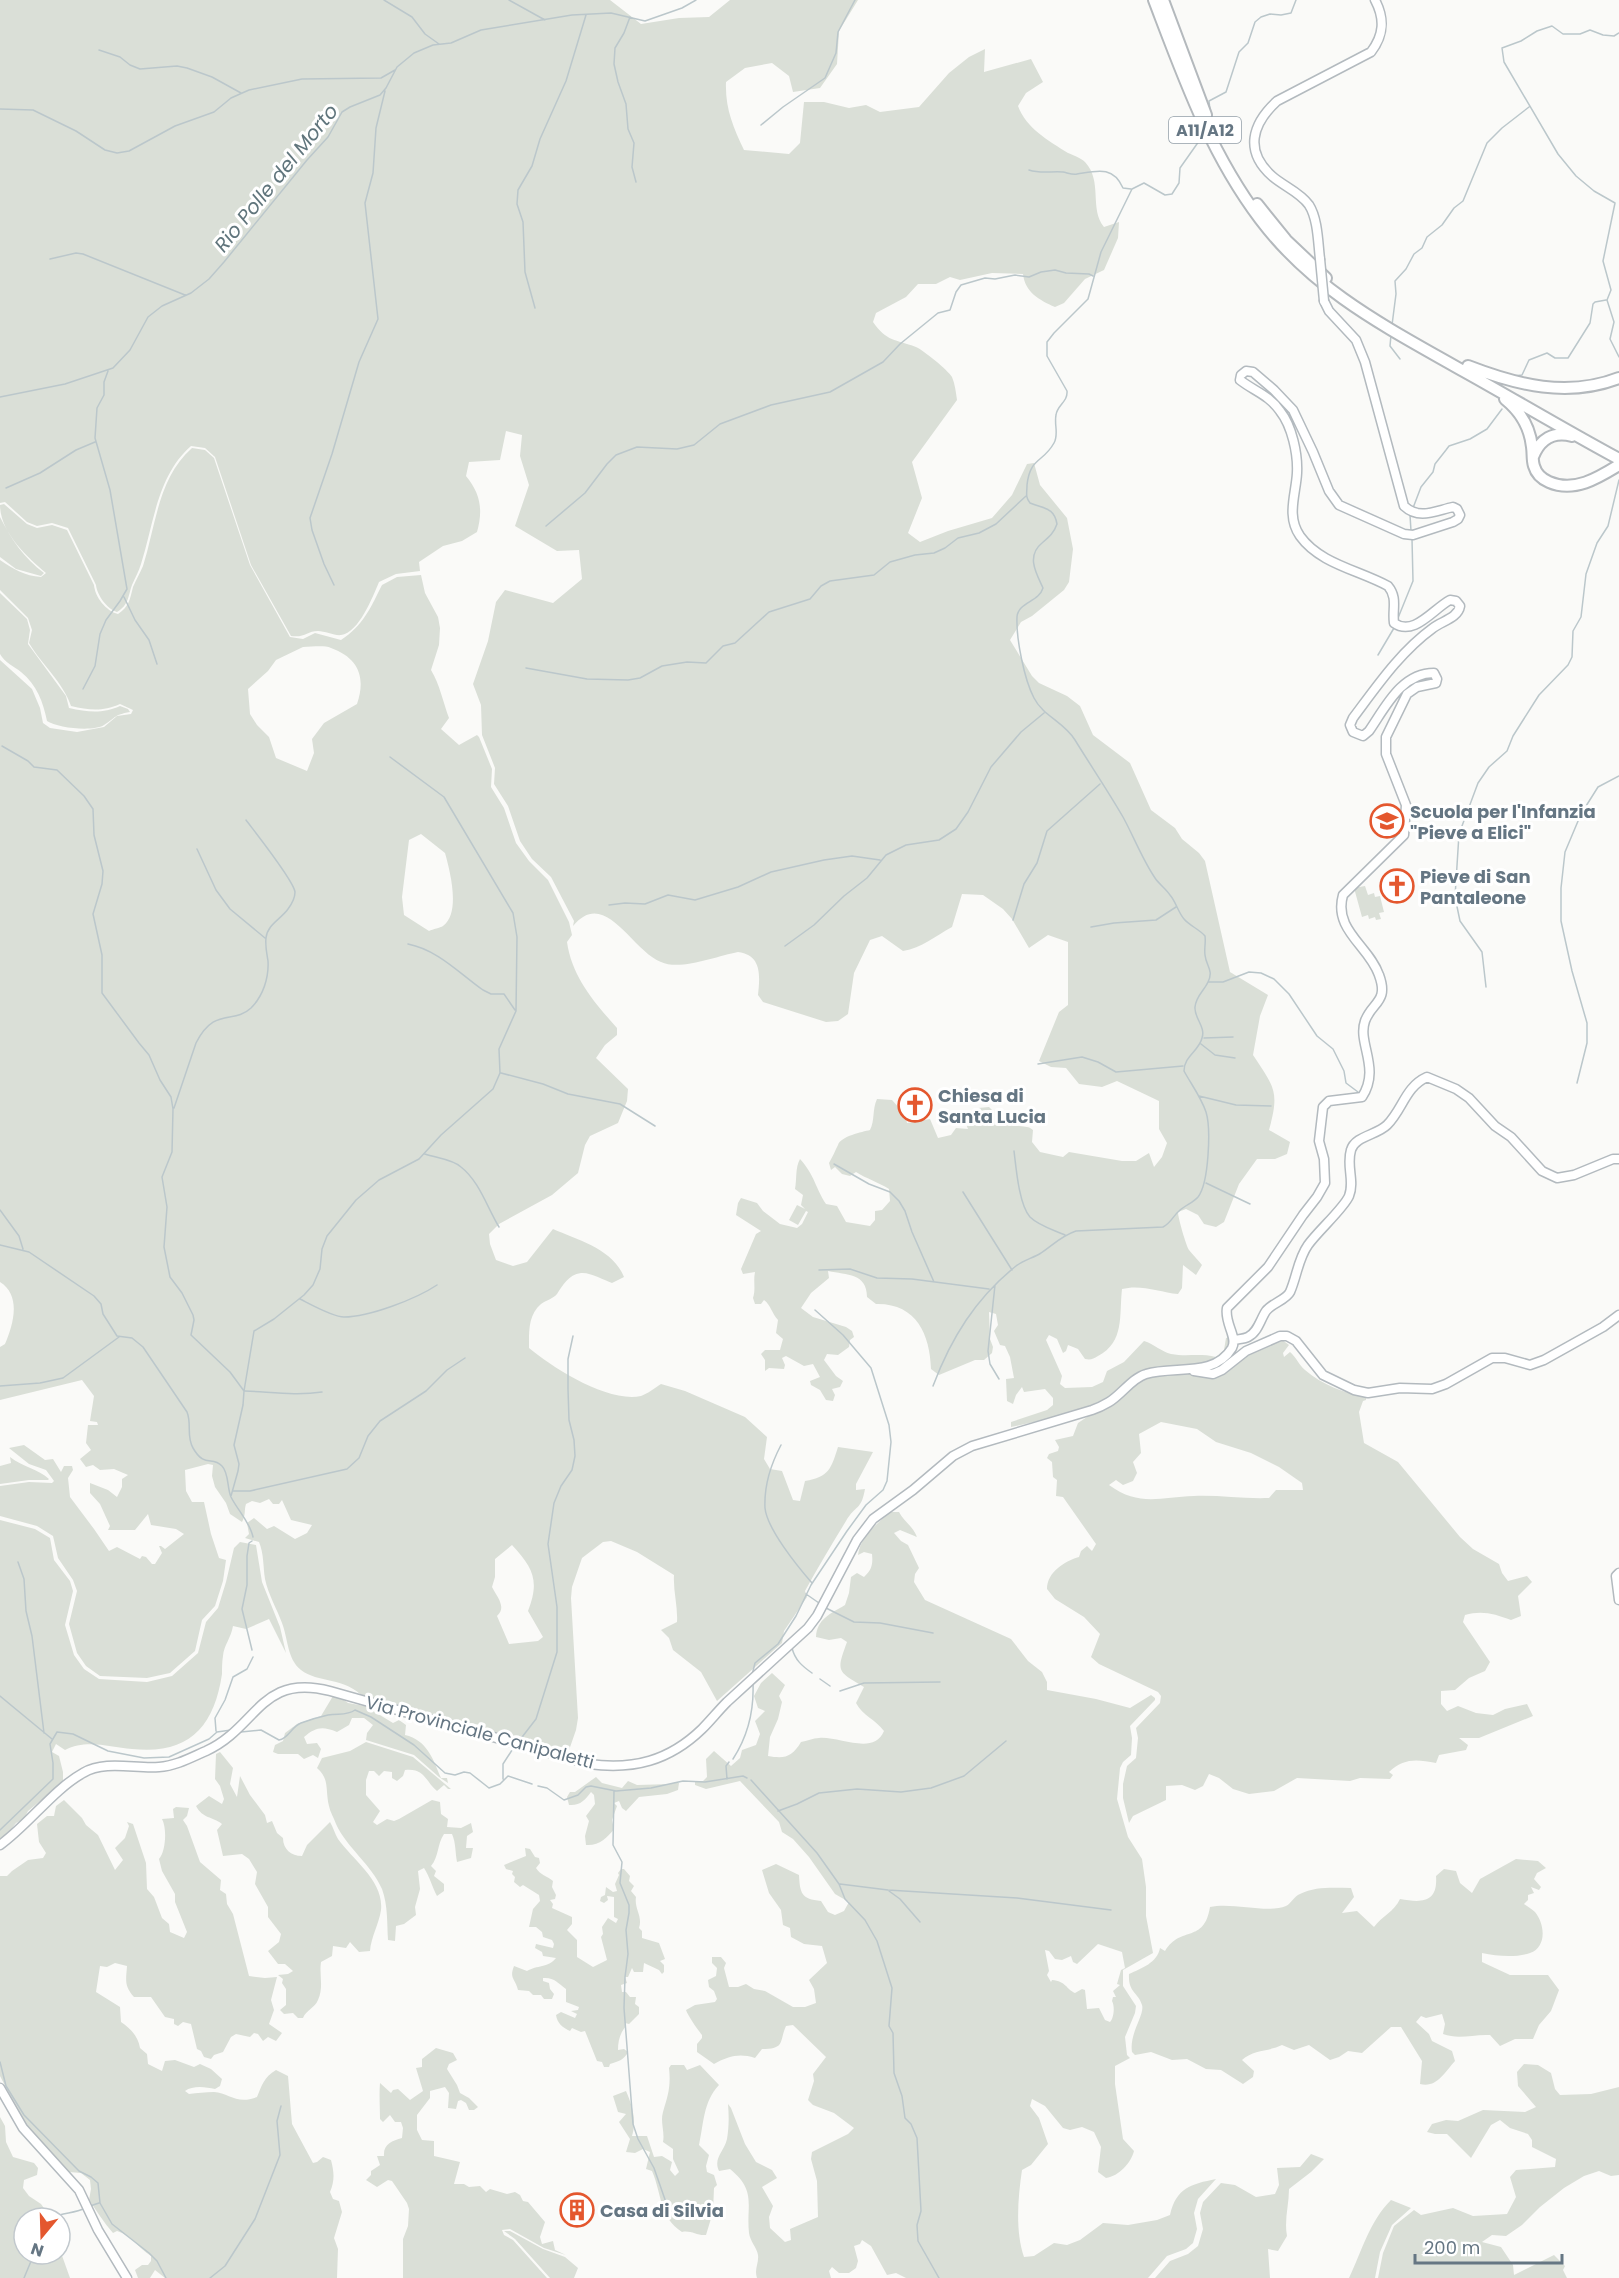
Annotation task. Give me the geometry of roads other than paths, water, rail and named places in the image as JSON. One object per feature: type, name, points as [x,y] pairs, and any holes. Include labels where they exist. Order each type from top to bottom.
[{"type":"highway","name":"A11/A12","points":[[1154,0],[1210,141],[1240,191],[1284,243],[1338,292],[1380,324],[1412,339],[1619,452]]},
{"type":"highway","name":"A11/A12","points":[[1163,0],[1215,137],[1245,188],[1284,243]]},
{"type":"highway","points":[[1467,369],[1517,383],[1551,388],[1591,386],[1619,378]]},
{"type":"highway","points":[[1467,369],[1508,401],[1519,413],[1530,438],[1534,468],[1541,477],[1559,485],[1580,484],[1596,479],[1619,462]]},
{"type":"highway","name":"A11/A12","points":[[1522,400],[1604,450],[1619,462]]},
{"type":"highway","points":[[1532,457],[1540,443],[1557,434],[1572,436],[1604,450]]},
{"type":"street","points":[[1185,1369],[1204,1368],[1216,1364],[1228,1352],[1234,1340],[1226,1320],[1227,1308],[1268,1267],[1325,1183],[1324,1159],[1319,1142],[1323,1107],[1329,1101],[1362,1097],[1365,1092],[1370,1064],[1364,1034],[1365,1021],[1381,999],[1382,988],[1374,964],[1348,933],[1342,917],[1341,902],[1343,895],[1404,835],[1407,806],[1386,754],[1386,737],[1407,694],[1417,687],[1437,683],[1434,673],[1425,673],[1406,682],[1363,736],[1353,732],[1350,725],[1401,656],[1433,628],[1459,611],[1460,606],[1456,601],[1450,600],[1407,628],[1396,624],[1395,599],[1388,586],[1336,564],[1310,546],[1299,535],[1294,524],[1292,506],[1297,461],[1292,438],[1281,411],[1264,394],[1242,382],[1240,378],[1243,373],[1253,372],[1293,410],[1314,452],[1329,491],[1339,505],[1411,534],[1458,519],[1460,515],[1453,507],[1426,514],[1412,512],[1404,506],[1365,362],[1356,340],[1329,311],[1324,301],[1320,259],[1310,206],[1272,176],[1262,164],[1256,150],[1254,136],[1257,125],[1265,112],[1277,102],[1371,52],[1378,43],[1382,30],[1381,16],[1375,0]]},
{"type":"street","points":[[1234,1340],[1248,1337],[1269,1308],[1290,1294],[1300,1261],[1308,1245],[1348,1199],[1353,1186],[1351,1150],[1356,1142],[1380,1131],[1387,1125],[1395,1116],[1407,1093],[1419,1081],[1427,1077],[1456,1089],[1469,1098],[1542,1171],[1557,1178],[1574,1175],[1613,1159],[1619,1159]]},
{"type":"street","points":[[1185,1369],[1213,1374],[1222,1370],[1246,1351],[1280,1336],[1287,1336],[1296,1341],[1323,1375],[1354,1390],[1368,1393],[1400,1388],[1432,1389],[1446,1384],[1492,1358],[1505,1358],[1530,1365],[1544,1360],[1619,1315]]},
{"type":"street","name":"Via Provinciale Canipaletti","points":[[0,1845],[71,1782],[87,1771],[113,1767],[159,1767],[178,1763],[210,1749],[237,1730],[264,1701],[274,1694],[291,1688],[309,1687],[467,1728],[589,1764],[626,1767],[660,1758],[701,1730],[728,1701],[808,1628],[817,1616],[857,1540],[873,1519],[913,1490],[953,1456],[972,1446],[1092,1410],[1109,1402],[1143,1374],[1185,1369]]},
{"type":"street","points":[[1619,1574],[1616,1576],[1619,1600]]},
{"type":"street","points":[[0,2088],[22,2128],[74,2183],[90,2216],[128,2278]]},
{"type":"waterway","points":[[384,0],[412,17],[425,34],[439,44]]},
{"type":"waterway","points":[[509,0],[545,20]]},
{"type":"waterway","name":"Rio Polle del Morto","points":[[0,397],[65,384],[113,368],[130,350],[148,317],[162,306],[191,293],[209,279],[328,137],[342,112],[380,95],[397,67],[414,53],[433,45],[451,43],[481,30],[572,15],[611,13],[645,21],[682,8],[696,0]]},
{"type":"waterway","points":[[761,125],[825,78],[836,53],[838,32],[855,0]]},
{"type":"waterway","points":[[1210,110],[1209,101],[1226,92],[1239,52],[1248,43],[1255,22],[1270,14],[1291,13],[1296,0]]},
{"type":"waterway","points":[[535,308],[525,272],[523,222],[517,204],[518,190],[532,166],[540,139],[566,81],[586,15]]},
{"type":"waterway","points":[[630,17],[615,48],[614,64],[626,104],[628,129],[634,143],[632,167],[636,182]]},
{"type":"waterway","points":[[1619,33],[1614,36],[1603,35],[1590,30],[1580,34],[1563,34],[1552,26],[1502,48],[1504,62],[1558,154],[1576,176],[1594,191],[1615,203],[1603,261],[1611,290],[1607,300],[1614,322],[1610,339],[1619,357]]},
{"type":"waterway","points":[[99,50],[120,57],[140,69],[177,66],[187,68],[212,77],[241,93]]},
{"type":"waterway","points":[[0,109],[33,110],[76,131],[105,150],[117,153],[129,151],[175,126],[214,112],[231,98],[249,90],[302,79],[381,78],[395,70]]},
{"type":"waterway","points":[[334,585],[324,564],[310,518],[332,454],[359,362],[378,319],[365,203],[373,173],[376,128],[385,91]]},
{"type":"waterway","points":[[1392,325],[1396,294],[1395,281],[1406,269],[1414,254],[1422,248],[1427,237],[1442,225],[1454,208],[1463,201],[1487,143],[1529,107]]},
{"type":"waterway","points":[[933,1386],[966,1320],[989,1292],[1016,1266],[1076,1231],[1163,1227],[1181,1209],[1198,1197],[1205,1180],[1209,1142],[1208,1120],[1201,1101],[1184,1071],[1186,1061],[1200,1043],[1203,1034],[1195,1007],[1210,978],[1205,955],[1205,936],[1184,919],[1172,898],[1155,878],[1123,817],[1075,740],[1065,728],[1043,710],[1034,698],[1021,658],[1017,617],[1021,608],[1041,593],[1043,588],[1034,565],[1034,553],[1053,532],[1057,524],[1051,511],[1030,503],[1027,499],[1027,485],[1031,469],[1050,449],[1055,440],[1057,412],[1067,395],[1067,391],[1047,356],[1047,342],[1088,299],[1101,252],[1132,189],[1144,183],[1165,195],[1172,194],[1179,183],[1180,168],[1204,134]]},
{"type":"waterway","points":[[1029,170],[1074,174],[1103,171],[1114,176],[1123,188],[1131,189]]},
{"type":"waterway","points":[[50,259],[76,253],[83,254],[185,295]]},
{"type":"waterway","points":[[546,526],[585,493],[616,455],[637,447],[677,449],[694,445],[720,424],[771,405],[830,392],[883,362],[900,344],[938,313],[950,310],[961,285],[985,278],[995,279],[1015,275],[1029,277],[1055,270],[1093,276]]},
{"type":"waterway","points":[[1514,376],[1522,375],[1529,360],[1547,353],[1555,358],[1568,358],[1590,323],[1593,304],[1606,300]]},
{"type":"waterway","points":[[1391,335],[1390,346],[1400,359]]},
{"type":"waterway","points":[[83,689],[95,666],[100,634],[106,620],[127,589],[110,490],[95,438],[97,408],[104,395],[104,382],[108,371]]},
{"type":"waterway","points":[[1413,508],[1421,487],[1449,446],[1470,439],[1487,429],[1502,409]]},
{"type":"waterway","points":[[6,488],[40,473],[76,450],[95,442]]},
{"type":"waterway","points":[[1486,987],[1482,952],[1460,921],[1455,897],[1459,834],[1478,783],[1489,767],[1507,751],[1513,736],[1539,695],[1568,665],[1572,657],[1573,631],[1581,617],[1586,574],[1597,543],[1608,526],[1619,480]]},
{"type":"waterway","points":[[526,668],[587,679],[628,680],[640,678],[662,666],[687,662],[706,663],[723,646],[735,643],[769,612],[810,599],[821,586],[830,581],[874,575],[890,562],[915,555],[934,553],[958,538],[979,533],[996,524],[1026,496]]},
{"type":"waterway","points":[[1410,515],[1411,531]]},
{"type":"waterway","points":[[1398,618],[1413,581],[1412,539]]},
{"type":"waterway","points":[[124,597],[135,620],[149,640],[157,664]]},
{"type":"waterway","points":[[1378,655],[1394,628]]},
{"type":"waterway","points":[[785,946],[814,925],[867,878],[886,855],[906,845],[939,840],[956,829],[968,812],[991,767],[1021,732],[1044,713]]},
{"type":"waterway","points":[[2,746],[34,767],[57,770],[84,796],[93,809],[94,835],[103,871],[102,884],[93,914],[102,955],[102,993],[149,1055],[160,1080],[171,1097],[173,1109],[172,1152],[162,1177],[167,1207],[164,1247],[170,1277],[182,1293],[193,1315],[191,1335],[230,1372],[244,1391],[234,1445],[239,1464],[231,1496]]},
{"type":"waterway","points":[[244,1391],[254,1331],[274,1319],[313,1285],[320,1269],[322,1249],[327,1236],[356,1200],[379,1180],[419,1159],[441,1135],[493,1089],[500,1073],[499,1049],[516,1011],[517,937],[513,913],[444,797],[390,757]]},
{"type":"waterway","points":[[1577,1083],[1587,1043],[1587,1023],[1561,921],[1561,888],[1565,852],[1581,814],[1598,787],[1619,776]]},
{"type":"waterway","points":[[1013,920],[1024,884],[1037,863],[1047,831],[1100,784]]},
{"type":"waterway","points":[[174,1108],[196,1043],[203,1032],[217,1020],[244,1013],[259,998],[267,974],[267,933],[288,909],[294,897],[293,886],[274,856],[246,820]]},
{"type":"waterway","points":[[197,849],[216,890],[230,909],[265,938]]},
{"type":"waterway","points":[[609,905],[645,904],[668,895],[695,900],[738,887],[771,872],[824,860],[852,856],[880,860]]},
{"type":"waterway","points":[[1091,927],[1156,920],[1176,907]]},
{"type":"waterway","points":[[408,944],[439,957],[483,990],[491,994],[504,994],[515,1010]]},
{"type":"waterway","points":[[1209,982],[1223,982],[1249,972],[1261,973],[1274,979],[1289,994],[1317,1036],[1333,1049],[1344,1071],[1346,1083],[1358,1092]]},
{"type":"waterway","points":[[1204,1038],[1233,1037]]},
{"type":"waterway","points":[[1201,1044],[1215,1055],[1235,1058]]},
{"type":"waterway","points":[[1038,1064],[1082,1057],[1098,1062],[1116,1072],[1183,1066]]},
{"type":"waterway","points":[[501,1073],[543,1084],[568,1094],[620,1104],[655,1126]]},
{"type":"waterway","points":[[1199,1096],[1236,1105],[1271,1106]]},
{"type":"waterway","points":[[1014,1151],[1019,1186],[1026,1211],[1038,1223],[1065,1235]]},
{"type":"waterway","points":[[425,1154],[453,1162],[461,1167],[473,1179],[499,1227]]},
{"type":"waterway","points":[[834,1164],[869,1184],[890,1192],[899,1201],[934,1282]]},
{"type":"waterway","points":[[1206,1183],[1250,1204]]},
{"type":"waterway","points":[[963,1192],[1012,1270]]},
{"type":"waterway","points":[[0,1210],[19,1236],[23,1249]]},
{"type":"waterway","points":[[0,1245],[29,1252],[94,1296],[101,1304],[103,1314],[117,1336],[132,1338],[143,1347],[187,1412],[193,1448],[201,1458],[218,1463],[224,1469],[231,1497],[247,1521],[253,1537]]},
{"type":"waterway","points":[[819,1270],[850,1269],[877,1278],[912,1279],[989,1289]]},
{"type":"waterway","points":[[300,1299],[334,1315],[354,1316],[392,1306],[437,1285]]},
{"type":"waterway","points":[[995,1285],[988,1351],[990,1364],[999,1379]]},
{"type":"waterway","points":[[752,1675],[755,1663],[778,1644],[796,1616],[811,1585],[847,1531],[866,1505],[883,1490],[887,1481],[891,1442],[889,1425],[871,1368],[843,1335],[815,1310]]},
{"type":"waterway","points":[[519,1741],[536,1719],[557,1652],[557,1607],[548,1544],[554,1503],[561,1486],[572,1470],[575,1456],[569,1420],[568,1389],[568,1359],[573,1336]]},
{"type":"waterway","points":[[0,1386],[40,1383],[63,1378],[119,1337]]},
{"type":"waterway","points":[[233,1491],[250,1491],[347,1469],[359,1458],[368,1436],[380,1421],[426,1391],[447,1370],[465,1358]]},
{"type":"waterway","points":[[245,1391],[293,1394],[322,1392]]},
{"type":"waterway","points":[[781,1445],[769,1476],[765,1508],[767,1517],[777,1537],[812,1583]]},
{"type":"waterway","points":[[252,1541],[249,1543],[247,1556],[247,1585],[242,1609],[252,1650]]},
{"type":"waterway","points":[[18,1562],[24,1579],[26,1611],[32,1636],[44,1733]]},
{"type":"waterway","points":[[806,1594],[819,1603]]},
{"type":"waterway","points":[[826,1608],[854,1622],[880,1623],[933,1633]]},
{"type":"waterway","points":[[792,1648],[799,1662],[812,1673]]},
{"type":"waterway","points":[[216,1731],[215,1718],[225,1700],[233,1677],[247,1669],[253,1657]]},
{"type":"waterway","points":[[820,1679],[830,1686]]},
{"type":"waterway","points":[[840,1691],[864,1683],[940,1682]]},
{"type":"waterway","points":[[733,1759],[743,1741],[749,1723],[753,1684]]},
{"type":"waterway","points":[[0,1696],[52,1739]]},
{"type":"waterway","points":[[241,1732],[261,1730],[279,1740],[301,1723],[355,1710],[371,1717],[414,1745],[445,1773],[455,1775],[470,1773],[489,1788],[500,1784],[508,1776],[532,1784]]},
{"type":"waterway","points":[[0,1830],[53,1779],[50,1744],[57,1732],[73,1734],[108,1751],[144,1758],[169,1757],[209,1739],[217,1732],[231,1730]]},
{"type":"waterway","points":[[778,1811],[819,1793],[857,1789],[901,1792],[931,1788],[964,1776],[1006,1741]]},
{"type":"waterway","points":[[503,1779],[503,1764],[514,1747]]},
{"type":"waterway","points":[[727,1779],[726,1766],[729,1762]]},
{"type":"waterway","points":[[538,1786],[547,1788],[564,1800],[578,1795],[586,1787],[591,1786],[616,1791],[651,1788],[683,1781],[705,1782],[743,1776],[747,1778]]},
{"type":"waterway","points":[[751,1780],[817,1853],[839,1884],[845,1899],[865,1920],[877,1941],[892,1988],[889,2026],[893,2033],[894,2073],[902,2096],[905,2118],[911,2124],[917,2138],[921,2211],[917,2225],[918,2241],[939,2278]]},
{"type":"waterway","points":[[614,1791],[613,1845],[622,1862],[620,1883],[629,1905],[624,2008],[633,2124],[638,2139],[654,2168],[669,2211]]},
{"type":"waterway","points":[[840,1884],[888,1890],[1017,1898],[1111,1910]]},
{"type":"waterway","points":[[889,1891],[900,1899],[920,1922]]},
{"type":"waterway","points":[[0,2062],[6,2086],[24,2115],[79,2171],[98,2183],[100,2203],[112,2224],[149,2253],[157,2261],[166,2278]]},
{"type":"waterway","points":[[210,2278],[225,2266],[255,2219],[280,2155],[277,2121],[281,2106]]},
{"type":"waterway","points":[[90,2206],[99,2203]]},
{"type":"waterway","points":[[72,2212],[85,2208]]},
{"type":"waterway","points":[[24,2278],[29,2266]]},
{"type":"place","name":"Scuola per l'Infanzia \"Pieve a Elici\"","points":[[1387,821]]},
{"type":"place","name":"Pieve di San Pantaleone","points":[[1397,886]]},
{"type":"place","name":"Chiesa di Santa Lucia","points":[[915,1105]]},
{"type":"place","name":"Casa di Silvia","points":[[577,2210]]}]
